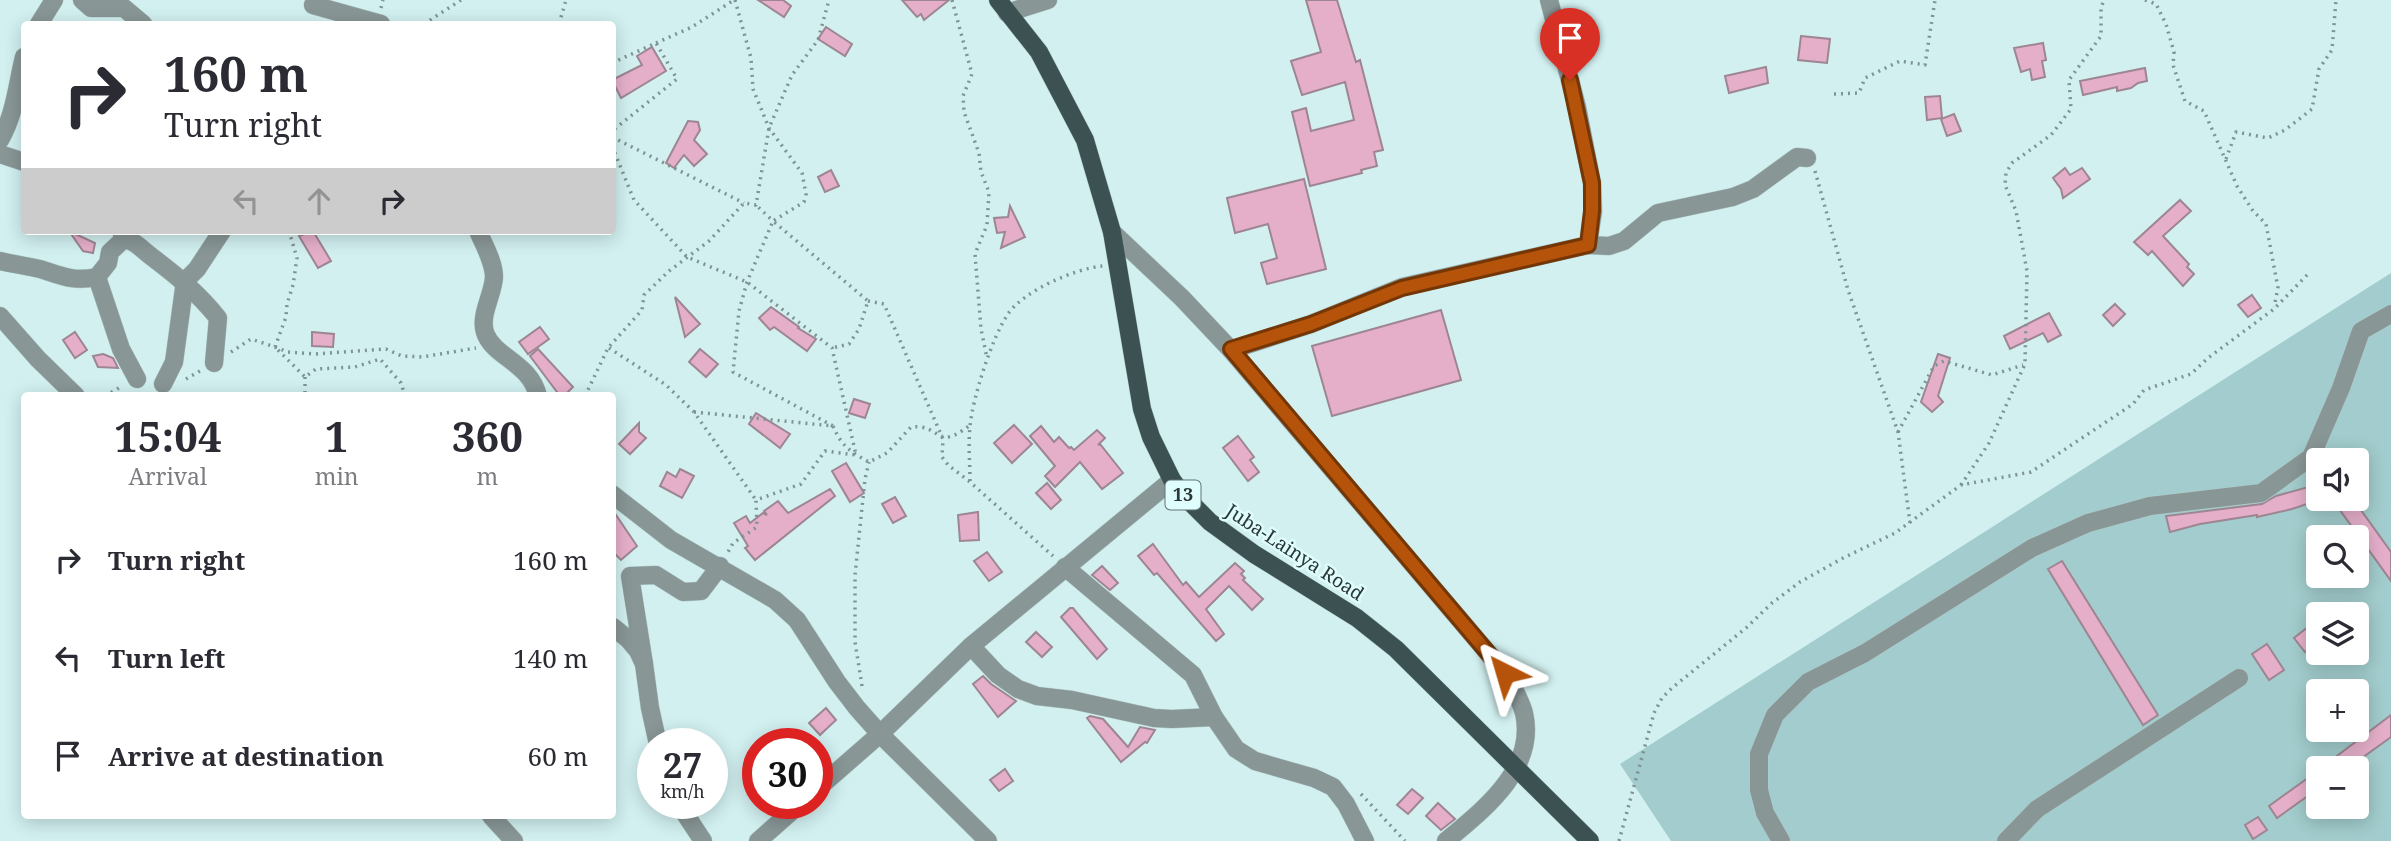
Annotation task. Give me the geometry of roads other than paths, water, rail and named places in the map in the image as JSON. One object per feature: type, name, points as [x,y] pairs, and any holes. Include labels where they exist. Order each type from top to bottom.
[{"type":"main road","name":"Juba-Lainya Road","points":[[1002,7],[1039,52],[1085,140],[1119,264],[1142,409],[1151,438],[1172,480],[1210,522],[1254,554],[1357,618],[1396,649],[1590,841]]},
{"type":"street","points":[[41,21],[54,0]]},
{"type":"street","points":[[82,0],[91,8],[124,8],[139,21]]},
{"type":"street","points":[[1002,7],[1048,0]]},
{"type":"street","points":[[1549,0],[1577,107],[1592,183],[1588,245]]},
{"type":"street","points":[[313,5],[370,21]]},
{"type":"street","points":[[0,140],[14,107],[21,72]]},
{"type":"street","points":[[0,154],[21,161]]},
{"type":"street","points":[[1231,349],[1311,324],[1402,288],[1588,245],[1609,246],[1624,241],[1658,214],[1733,197],[1761,184],[1797,156],[1807,158]]},
{"type":"street","points":[[1112,232],[1231,349],[1505,673],[1516,692],[1524,713],[1526,730],[1516,767],[1492,802],[1446,841]]},
{"type":"street","points":[[0,261],[80,281],[97,277],[108,263],[110,253],[122,235],[136,242],[185,281],[218,318],[214,363]]},
{"type":"street","points":[[163,384],[174,362],[185,281],[197,269],[219,235]]},
{"type":"street","points":[[480,235],[494,279],[484,322],[486,335],[494,346],[524,369],[537,392]]},
{"type":"street","points":[[97,277],[121,349],[136,379]]},
{"type":"street","points":[[1781,841],[1765,813],[1759,790],[1759,754],[1775,715],[1808,682],[1865,653],[2032,548],[2088,523],[2150,506],[2260,493],[2311,457],[2341,388],[2361,331],[2391,314]]},
{"type":"street","points":[[0,316],[72,392]]},
{"type":"street","points":[[833,775],[880,734],[971,646],[1172,480]]},
{"type":"street","points":[[616,498],[671,540],[775,600],[797,620],[837,682],[880,734],[988,841]]},
{"type":"street","points":[[654,728],[630,576],[656,575],[683,592],[701,591],[720,566]]},
{"type":"street","points":[[1065,567],[1193,675],[1214,717],[1245,756],[1314,778],[1333,787],[1346,804],[1365,841]]},
{"type":"street","points":[[616,631],[644,664]]},
{"type":"street","points":[[971,646],[998,675],[1018,689],[1037,696],[1072,700],[1154,718],[1214,717]]},
{"type":"street","points":[[2006,841],[2037,809],[2239,678]]},
{"type":"street","points":[[494,819],[514,841]]},
{"type":"street","points":[[689,819],[703,841]]},
{"type":"street","points":[[758,841],[779,834],[790,819]]}]
